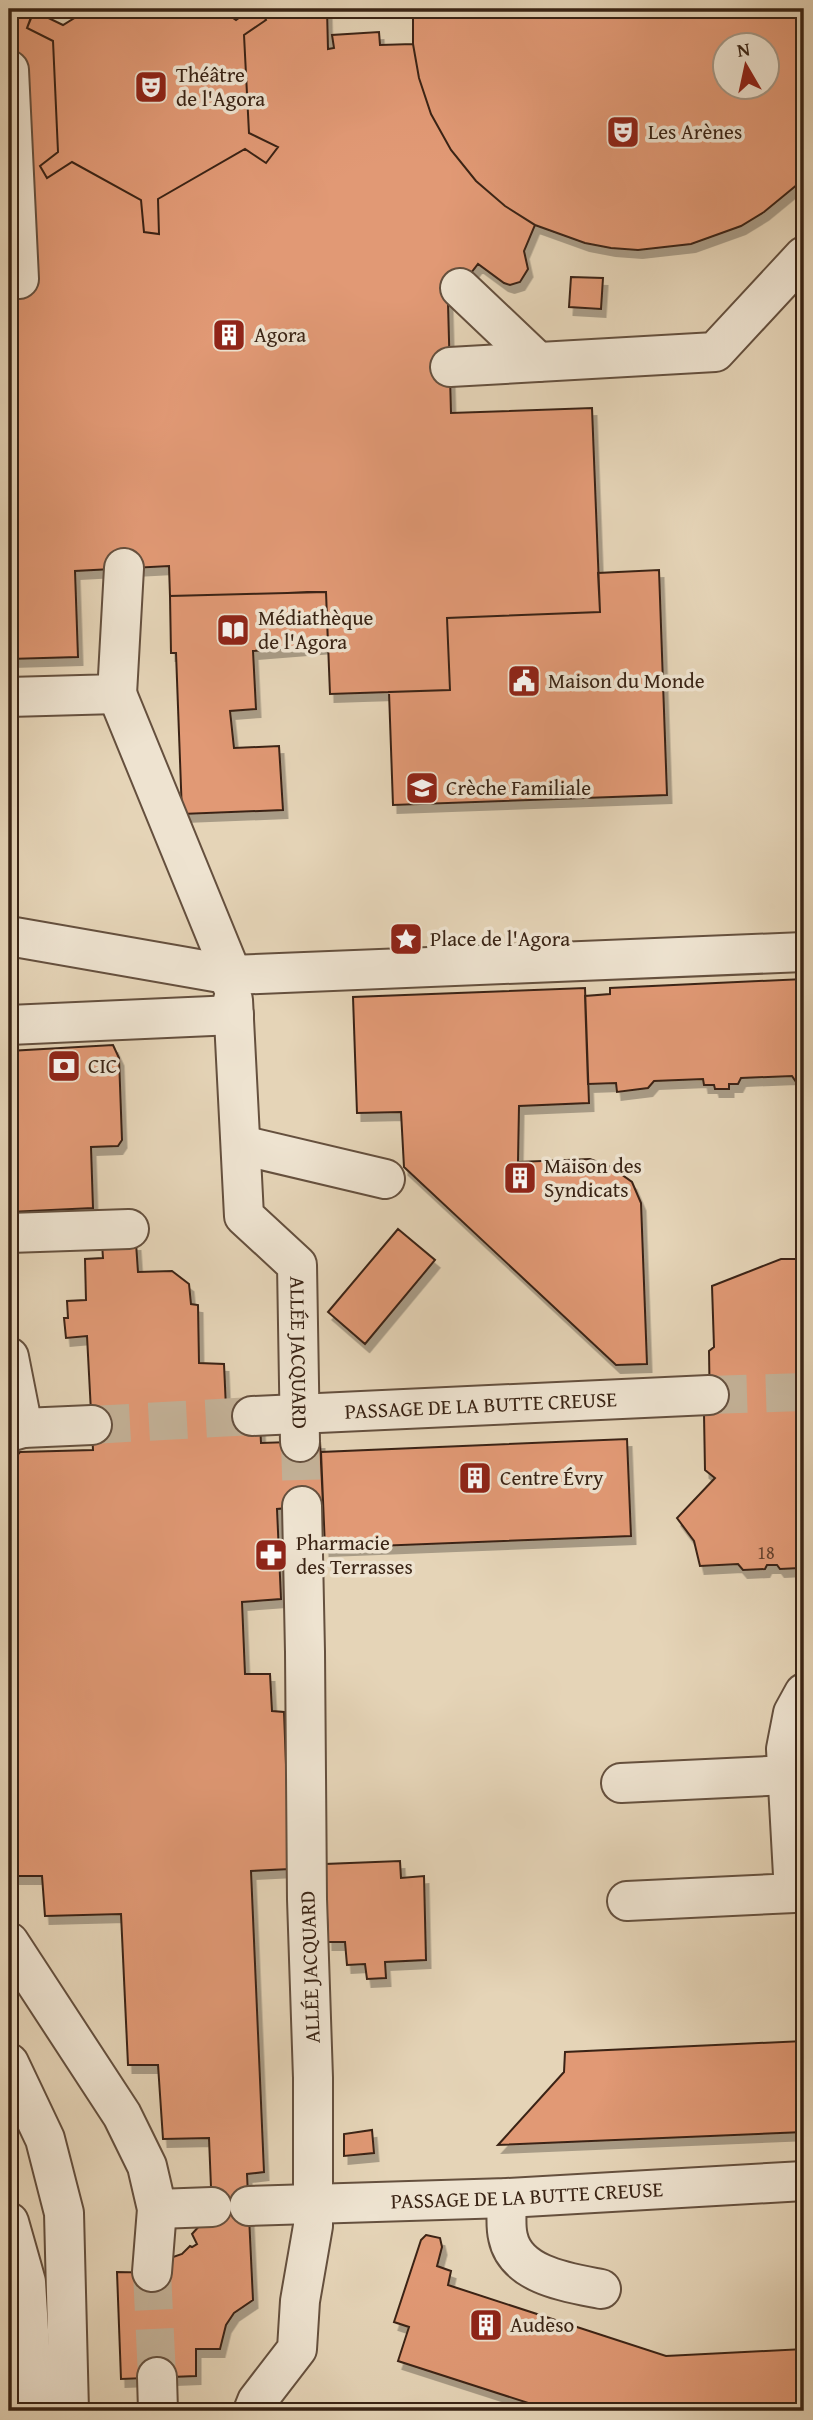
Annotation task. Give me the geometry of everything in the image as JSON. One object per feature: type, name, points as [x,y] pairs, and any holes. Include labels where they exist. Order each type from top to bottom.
[{"type":"street","points":[[9,70],[19,279]]},
{"type":"street","points":[[450,367],[715,352],[804,256]]},
{"type":"street","points":[[460,288],[538,362]]},
{"type":"street","points":[[124,568],[117,694],[233,994],[241,1145],[385,1179]]},
{"type":"street","points":[[9,697],[117,694]]},
{"type":"street","points":[[9,936],[233,994]]},
{"type":"street","points":[[9,1025],[233,994],[804,952]]},
{"type":"street","name":"ALLÉE JACQUARD","points":[[241,1145],[244,1216],[297,1265],[300,1428]]},
{"type":"street","points":[[9,1233],[129,1229]]},
{"type":"street","points":[[9,1357],[16,1430],[92,1425]]},
{"type":"street","name":"PASSAGE DE LA BUTTE CREUSE","points":[[252,1416],[300,1428],[709,1395]]},
{"type":"street","name":"ALLÉE JACQUARD","points":[[255,2406],[297,2349],[300,2301],[313,2226],[313,2078],[307,1899],[306,1652],[302,1506]]},
{"type":"street","points":[[626,1901],[794,1893],[788,1730],[793,1713],[804,1693]]},
{"type":"street","points":[[621,1783],[788,1775]]},
{"type":"street","points":[[9,1942],[122,2115],[147,2166],[157,2209],[152,2272]]},
{"type":"street","points":[[11,2070],[45,2139],[64,2213],[69,2411]]},
{"type":"street","name":"PASSAGE DE LA BUTTE CREUSE","points":[[157,2209],[506,2198],[804,2181]]},
{"type":"street","points":[[506,2198],[508,2237],[520,2259],[550,2276],[601,2288]]},
{"type":"street","points":[[9,2222],[26,2283],[34,2411]]},
{"type":"building","name":"Agora","points":[[9,9],[34,9],[27,28],[53,41],[58,152],[40,166],[47,178],[72,162],[141,200],[144,232],[159,234],[158,199],[245,149],[266,163],[278,147],[249,133],[244,35],[266,20],[260,9],[327,9],[328,49],[334,48],[332,35],[379,32],[380,45],[413,44],[419,78],[431,114],[451,150],[476,181],[505,206],[535,225],[524,251],[528,269],[520,282],[510,285],[504,283],[478,264],[448,303],[451,413],[592,408],[600,612],[447,618],[450,690],[330,694],[326,592],[170,596],[169,566],[75,571],[78,657],[9,659]]},
{"type":"building","name":"Théâtre de l'Agora","points":[[89,9],[220,9],[236,20],[251,9],[260,9],[266,20],[244,35],[249,133],[278,147],[266,163],[245,149],[158,199],[159,234],[144,232],[141,200],[72,162],[47,178],[40,166],[58,152],[53,41],[27,28],[34,11],[63,25]]},
{"type":"building","points":[[220,9],[251,9],[236,20]]},
{"type":"building","name":"Les Arènes","points":[[413,9],[804,9],[804,179],[764,212],[741,226],[691,244],[638,250],[585,243],[535,225],[505,206],[476,181],[451,150],[431,114],[419,78],[413,44]]},
{"type":"building","points":[[571,277],[603,278],[601,309],[569,307]]},
{"type":"building","points":[[659,570],[667,795],[393,805],[389,692],[450,690],[447,618],[600,612],[598,573]]},
{"type":"building","points":[[326,592],[328,645],[253,651],[256,709],[230,711],[234,748],[279,746],[283,810],[182,814],[176,653],[171,653],[170,596]]},
{"type":"building","points":[[804,979],[804,1081],[796,1082],[792,1076],[741,1078],[738,1084],[729,1084],[729,1089],[715,1089],[714,1085],[704,1085],[703,1079],[654,1081],[648,1088],[617,1092],[616,1083],[588,1084],[585,996],[610,994],[610,988]]},
{"type":"building","name":"Maison des Syndicats","points":[[585,988],[589,1103],[519,1106],[518,1162],[590,1159],[611,1167],[632,1182],[641,1203],[647,1364],[616,1365],[404,1167],[401,1112],[357,1113],[353,997]]},
{"type":"building","points":[[113,1045],[119,1058],[122,1140],[118,1146],[91,1147],[93,1208],[9,1212],[9,1051]]},
{"type":"building","points":[[398,1229],[435,1260],[365,1344],[328,1312]]},
{"type":"building","points":[[136,1243],[138,1272],[172,1271],[189,1284],[191,1304],[198,1305],[199,1363],[224,1364],[226,1408],[252,1409],[260,1423],[261,1443],[320,1441],[323,1505],[277,1509],[281,1599],[242,1602],[245,1674],[270,1674],[272,1711],[284,1712],[290,1869],[251,1871],[264,2172],[247,2174],[253,2300],[234,2313],[226,2325],[220,2349],[196,2349],[196,2376],[121,2379],[117,2272],[166,2273],[173,2257],[197,2244],[192,2234],[212,2212],[209,2138],[163,2139],[158,2065],[128,2065],[121,1914],[45,1916],[42,1876],[11,1876],[9,1465],[20,1452],[93,1450],[87,1336],[66,1338],[64,1318],[68,1318],[67,1301],[86,1300],[85,1259],[103,1258],[102,1244]]},
{"type":"building","points":[[781,1259],[804,1259],[804,1563],[800,1568],[780,1569],[777,1565],[767,1565],[765,1569],[743,1570],[738,1564],[700,1566],[694,1541],[677,1518],[715,1478],[705,1470],[704,1414],[710,1414],[709,1351],[714,1347],[712,1286]]},
{"type":"building","name":"Centre Évry","points":[[627,1439],[631,1536],[325,1548],[321,1452]]},
{"type":"building","points":[[400,1861],[401,1878],[424,1876],[426,1960],[385,1962],[386,1978],[367,1979],[365,1964],[347,1965],[345,1942],[328,1942],[325,1864]]},
{"type":"building","points":[[804,2041],[804,2132],[498,2145],[564,2072],[565,2052]]},
{"type":"building","points":[[372,2130],[374,2153],[344,2156],[344,2134]]},
{"type":"building","name":"Audeso","points":[[426,2235],[440,2238],[442,2247],[437,2266],[451,2271],[448,2285],[666,2356],[804,2349],[804,2411],[553,2411],[398,2361],[409,2327],[394,2322],[421,2240]]},
{"type":"tunnel","points":[[709,1395],[804,1392]]},
{"type":"tunnel","points":[[92,1425],[252,1416]]},
{"type":"tunnel","points":[[300,1442],[302,1506]]},
{"type":"tunnel","points":[[152,2272],[157,2377]]},
{"type":"place","name":"Théâtre de l'Agora","points":[[151,87]]},
{"type":"place","name":"Les Arènes","points":[[623,132]]},
{"type":"place","name":"Agora","points":[[229,335]]},
{"type":"place","name":"Médiathèque de l'Agora","points":[[233,630]]},
{"type":"place","name":"Maison du Monde","points":[[524,681]]},
{"type":"place","name":"Crèche Familiale","points":[[422,788]]},
{"type":"place","name":"Place de l'Agora","points":[[406,939]]},
{"type":"place","name":"CIC","points":[[64,1066]]},
{"type":"place","name":"Maison des Syndicats","points":[[520,1178]]},
{"type":"place","name":"Centre Évry","points":[[475,1478]]},
{"type":"place","name":"Pharmacie des Terrasses","points":[[271,1555]]},
{"type":"place","name":"Audeso","points":[[486,2325]]}]
